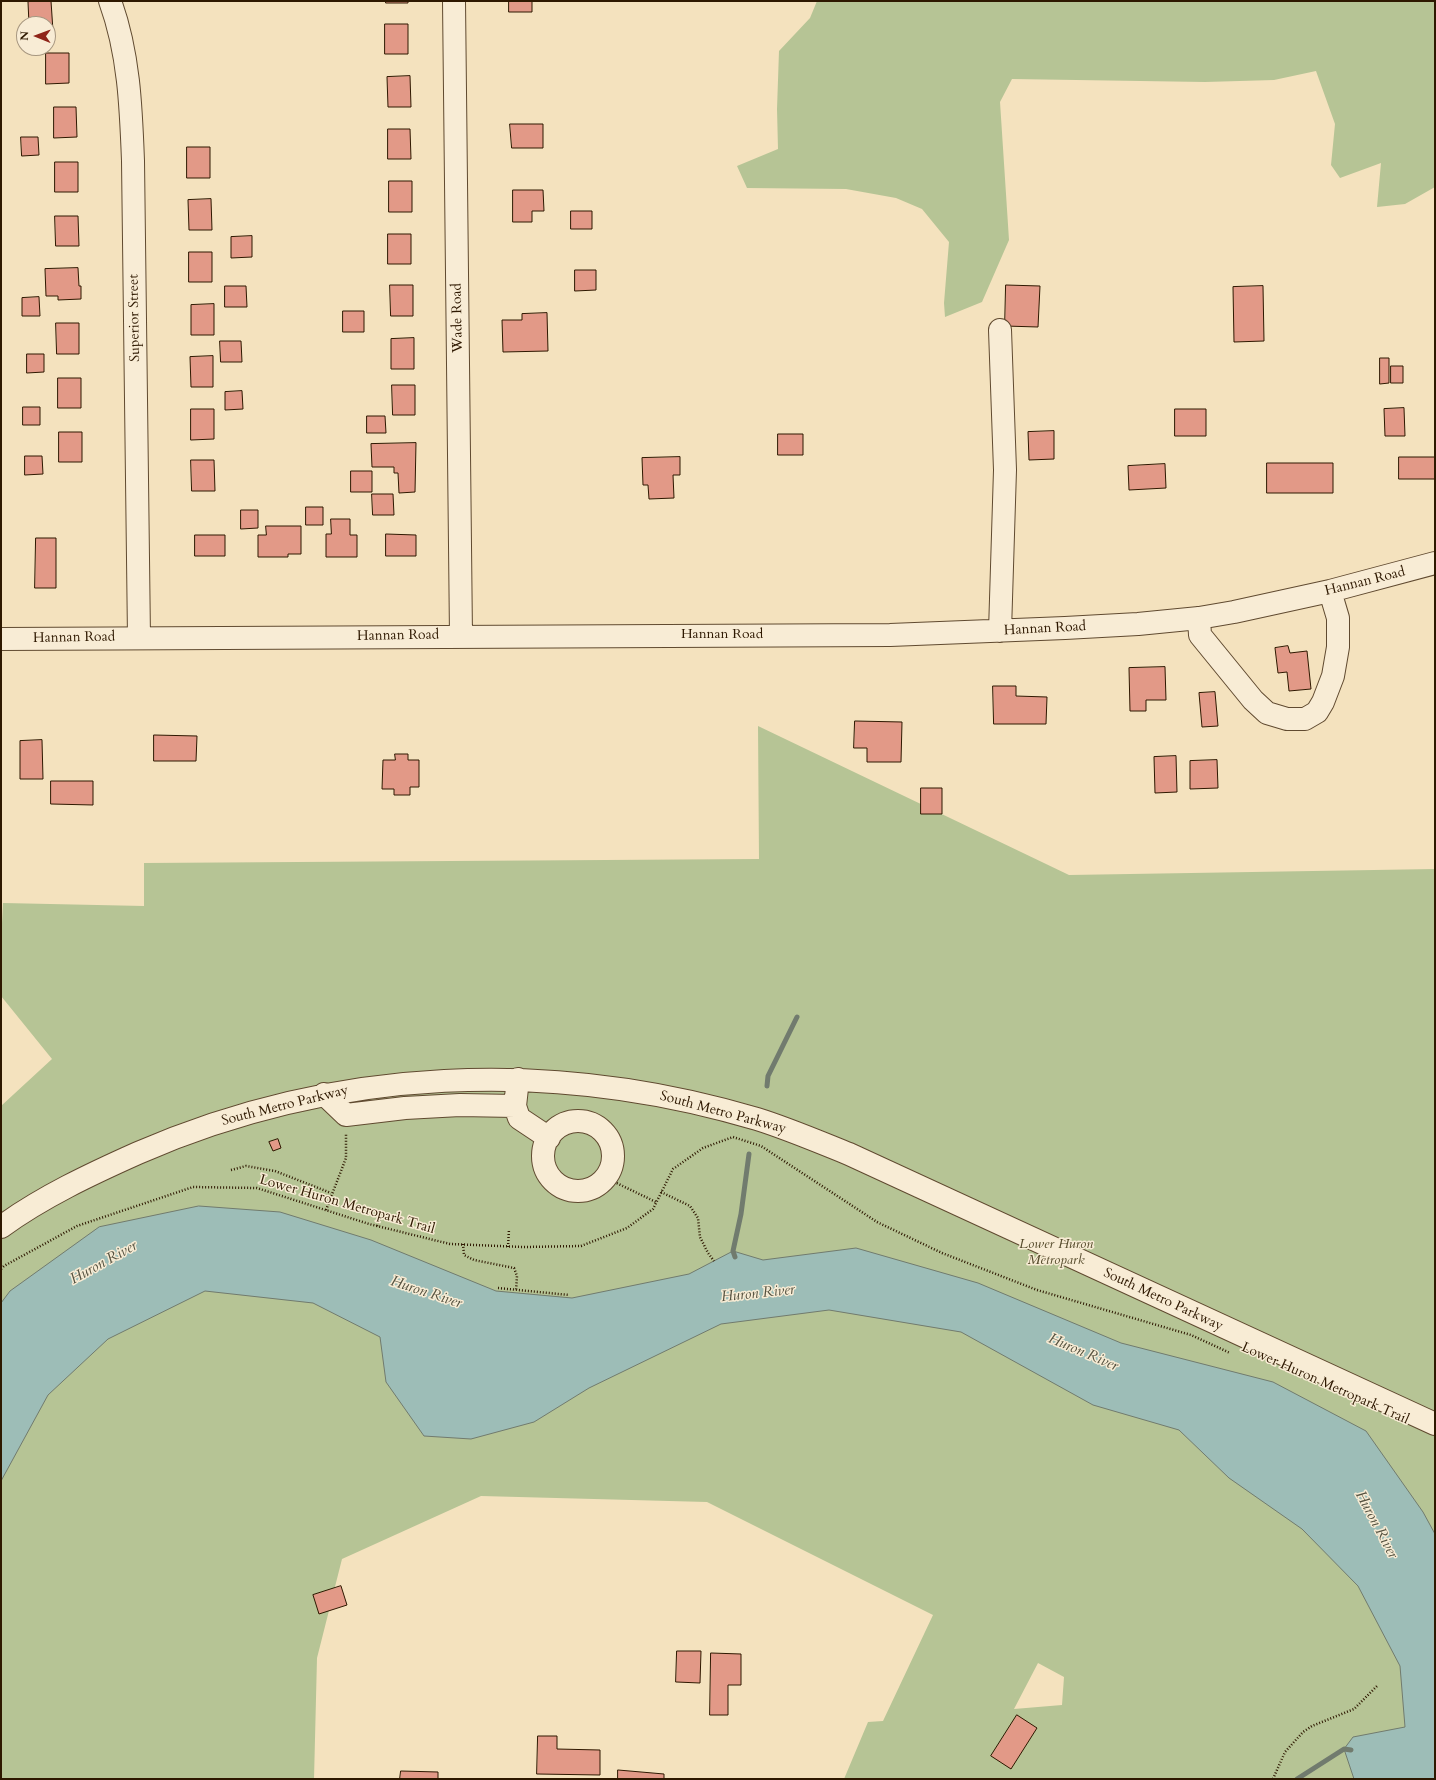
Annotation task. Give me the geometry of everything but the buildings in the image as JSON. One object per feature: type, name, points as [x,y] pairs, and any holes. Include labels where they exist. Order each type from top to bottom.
[{"type":"street","name":"Superior Street","points":[[110,1],[121,36],[126,62],[132,119],[139,638]]},
{"type":"street","name":"Wade Road","points":[[454,1],[462,636]]},
{"type":"street","points":[[1000,330],[1005,470],[1000,631]]},
{"type":"street","name":"Hannan Road","points":[[1,639],[890,635],[1138,624],[1199,618],[1330,591],[1435,563]]},
{"type":"street","points":[[1199,618],[1200,635],[1253,700],[1267,713],[1287,719],[1305,719],[1316,712],[1323,702],[1333,676],[1338,646],[1338,618],[1330,591]]},
{"type":"street","points":[[518,1079],[515,1106],[519,1118],[549,1138]]},
{"type":"street","name":"South Metro Parkway","points":[[1,1227],[80,1181],[166,1141],[247,1113],[324,1094],[384,1085],[422,1082],[518,1079],[588,1084],[686,1100],[758,1119],[804,1135],[1435,1424]]},
{"type":"street","points":[[324,1094],[346,1115],[412,1108],[460,1105],[515,1106]]},
{"type":"street","points":[[573,1121],[585,1122],[597,1126],[606,1134],[611,1144],[613,1155],[612,1166],[606,1178],[600,1184],[590,1189],[580,1191],[569,1190],[559,1185],[551,1178],[545,1167],[544,1155],[546,1143],[552,1133],[562,1125],[573,1121]]},
{"type":"path","points":[[326,1210],[331,1193],[346,1158],[346,1115]]},
{"type":"path","name":"Lower Huron Metropark Trail","points":[[1,1269],[77,1226],[193,1187],[257,1188],[377,1226],[450,1244],[508,1247],[581,1246],[627,1228],[653,1209],[672,1169],[703,1148],[733,1137],[762,1146],[877,1222],[942,1253],[1037,1290],[1191,1335],[1234,1355]]},
{"type":"path","points":[[231,1170],[246,1166],[274,1171],[331,1193]]},
{"type":"path","points":[[606,1178],[656,1202]]},
{"type":"path","points":[[661,1192],[690,1206],[698,1218],[700,1237],[714,1261]]},
{"type":"path","points":[[377,1226],[382,1211]]},
{"type":"path","points":[[508,1247],[509,1229]]},
{"type":"path","points":[[463,1244],[464,1255],[469,1258],[514,1268],[517,1276],[516,1291]]},
{"type":"path","points":[[498,1288],[516,1291],[569,1295]]},
{"type":"path","points":[[1273,1779],[1285,1752],[1303,1732],[1312,1726],[1354,1710],[1376,1686]]},
{"type":"green space","points":[[817,1],[1435,1],[1435,187],[1405,204],[1377,207],[1381,163],[1340,178],[1331,165],[1335,124],[1316,71],[1274,80],[1205,82],[1012,79],[1000,102],[1009,240],[982,302],[945,317],[944,303],[949,242],[922,209],[896,198],[846,189],[747,188],[737,166],[778,149],[777,109],[779,51],[810,18]]},
{"type":"green space","name":"Lower Huron Metropark","points":[[758,726],[1069,875],[1435,869],[1435,1779],[844,1779],[868,1722],[883,1721],[933,1615],[707,1502],[481,1496],[342,1559],[317,1658],[314,1779],[1,1779],[1,1106],[52,1059],[1,996],[3,903],[144,906],[144,863],[759,859]],"holes":[[[1038,1663],[1064,1677],[1062,1705],[1014,1709]]]},
{"type":"water","name":"Huron River","points":[[199,1206],[280,1212],[371,1240],[496,1291],[572,1298],[689,1274],[733,1251],[763,1260],[856,1248],[978,1283],[1121,1343],[1273,1382],[1366,1431],[1423,1512],[1435,1534],[1435,1779],[1354,1779],[1344,1749],[1353,1737],[1405,1727],[1400,1666],[1358,1586],[1302,1529],[1229,1478],[1179,1430],[1093,1405],[961,1332],[829,1310],[721,1324],[589,1388],[534,1422],[471,1439],[424,1436],[386,1382],[380,1337],[313,1303],[205,1291],[108,1339],[48,1395],[1,1481],[1,1303],[10,1291],[99,1227]]},
{"type":"waterway","points":[[767,1086],[768,1076],[797,1017]]},
{"type":"waterway","points":[[735,1257],[733,1251],[741,1214],[749,1154]]},
{"type":"waterway","points":[[1297,1779],[1344,1749],[1351,1750]]}]
